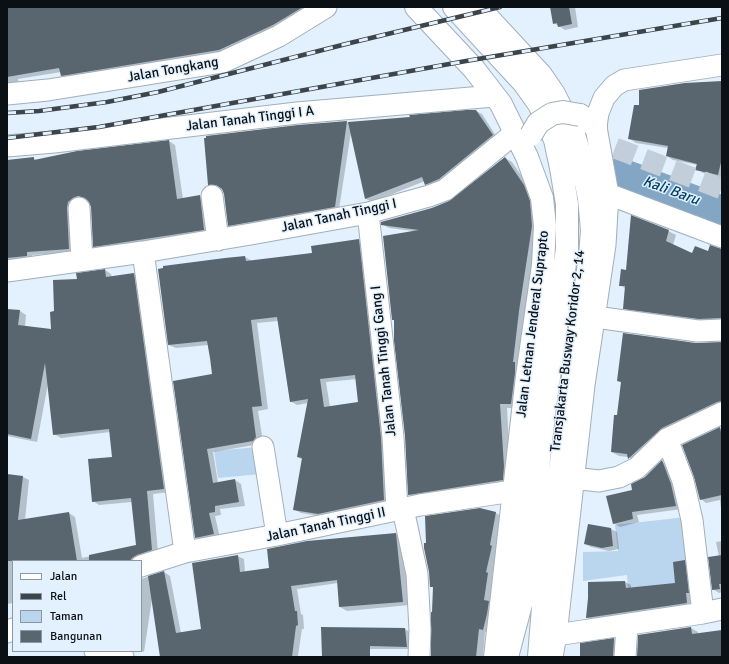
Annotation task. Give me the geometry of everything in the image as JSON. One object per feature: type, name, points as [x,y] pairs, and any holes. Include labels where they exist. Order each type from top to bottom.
[{"type":"main road","points":[[416,7],[474,69],[523,134],[552,114],[563,112],[598,133]]},
{"type":"main road","name":"Jalan Letnan Jenderal Suprapto","points":[[454,7],[524,83],[539,104],[555,140],[567,204],[567,248],[545,406],[524,593],[510,655]]},
{"type":"main road","points":[[478,7],[541,75],[554,94],[573,132],[580,154],[589,198],[592,230],[590,256],[546,570],[539,657]]},
{"type":"main road","name":"Jalan Letnan Jenderal Suprapto","points":[[510,655],[514,490],[527,376],[543,265],[545,226],[542,198],[527,157],[523,134]]},
{"type":"street","name":"Jalan Tongkang","points":[[7,94],[48,90],[223,62],[279,36],[326,7]]},
{"type":"street","name":"Transjakarta Busway Koridor 2, 14","points":[[445,7],[518,90],[528,106],[545,144],[559,221],[558,260],[538,405],[510,655]]},
{"type":"street","name":"Transjakarta Busway Koridor 2, 14","points":[[467,7],[533,79],[546,98],[566,136],[572,152],[584,217],[580,277],[559,426],[510,655]]},
{"type":"street","points":[[552,657],[556,635],[584,385],[605,245],[608,194],[598,133],[598,113],[604,98],[614,86],[624,80],[722,65]]},
{"type":"street","name":"Jalan Tanah Tinggi I A","points":[[7,146],[54,142],[297,113],[494,96]]},
{"type":"street","name":"Jalan Tanah Tinggi I","points":[[7,271],[218,240],[368,213],[445,190],[523,134]]},
{"type":"street","points":[[608,194],[722,237]]},
{"type":"street","points":[[212,196],[218,240]]},
{"type":"street","points":[[79,208],[82,260]]},
{"type":"street","name":"Jalan Tanah Tinggi Gang I","points":[[368,213],[400,509],[417,574],[420,630],[419,657]]},
{"type":"street","points":[[143,252],[185,552]]},
{"type":"street","points":[[595,317],[698,331],[722,330]]},
{"type":"street","points":[[573,478],[599,481],[619,477],[637,468],[667,439],[721,417]]},
{"type":"street","points":[[556,635],[712,611],[683,481],[667,439]]},
{"type":"street","points":[[263,447],[277,535]]},
{"type":"street","name":"Jalan Tanah Tinggi II","points":[[142,566],[185,552],[277,535],[400,509],[514,490]]},
{"type":"street","points":[[625,657],[627,625]]},
{"type":"street","points":[[100,652],[123,657]]},
{"type":"green space","points":[[258,447],[261,474],[218,478],[214,451]]},
{"type":"green space","points":[[686,517],[696,585],[628,590],[627,575],[583,581],[583,552],[618,551],[615,525]]},
{"type":"building","points":[[7,7],[303,7],[273,25],[219,50],[61,76],[59,68],[7,77]]},
{"type":"building","points":[[550,7],[569,7],[572,24],[558,27],[557,23],[553,24]]},
{"type":"building","points":[[722,81],[722,158],[718,175],[695,170],[697,164],[666,156],[668,146],[628,139],[634,105],[639,105],[639,90],[685,83]]},
{"type":"building","points":[[476,110],[493,135],[439,179],[425,185],[422,177],[365,199],[348,122],[410,117],[409,115]]},
{"type":"building","points":[[347,121],[335,207],[228,226],[222,189],[216,185],[208,185],[204,138],[206,138],[206,136],[298,125]]},
{"type":"building","points":[[169,140],[177,199],[200,195],[204,230],[93,247],[91,207],[85,198],[78,196],[68,202],[69,249],[27,252],[27,256],[7,258],[7,160],[34,157],[34,160],[77,151]]},
{"type":"building","points":[[505,157],[524,185],[530,201],[532,226],[519,311],[513,362],[515,362],[515,373],[511,404],[500,404],[504,466],[503,480],[408,495],[405,436],[394,341],[394,320],[392,320],[383,236],[419,230],[381,225],[381,222],[432,208],[449,201]]},
{"type":"building","points":[[631,215],[669,230],[666,241],[692,253],[695,246],[708,251],[710,245],[722,249],[722,318],[699,319],[623,309],[625,286],[619,286],[621,269],[626,270]]},
{"type":"building","points":[[359,239],[381,438],[384,500],[318,514],[293,510],[302,458],[297,457],[308,399],[290,402],[277,317],[251,320],[262,406],[252,407],[256,437],[253,441],[207,449],[213,483],[235,479],[239,502],[215,506],[215,512],[209,513],[214,534],[195,538],[173,381],[212,374],[210,358],[207,341],[168,345],[158,269],[163,268],[163,266],[225,258],[245,256],[246,261],[312,253],[311,246]],"holes":[[[355,375],[358,402],[324,407],[320,379]]]},
{"type":"building","points":[[105,269],[106,277],[134,273],[164,489],[147,491],[152,550],[137,555],[131,560],[89,560],[89,555],[136,545],[131,498],[92,502],[88,459],[112,457],[109,429],[53,435],[45,363],[31,439],[7,434],[7,309],[20,310],[18,325],[51,329],[50,312],[54,311],[53,280],[77,279],[76,273]]},
{"type":"building","points":[[623,333],[696,343],[722,342],[722,401],[662,428],[628,459],[627,454],[611,452],[614,415],[617,415],[621,382],[617,381]]},
{"type":"building","points":[[720,427],[722,437],[722,495],[700,500],[694,477],[682,445]]},
{"type":"building","points":[[662,460],[671,484],[676,506],[632,512],[633,519],[613,524],[606,496],[632,490],[631,484],[645,477]]},
{"type":"building","points":[[7,474],[23,476],[18,520],[69,512],[77,560],[7,561]]},
{"type":"building","points":[[480,508],[496,512],[490,545],[492,546],[486,572],[488,573],[484,600],[489,601],[483,630],[479,629],[476,657],[431,657],[431,612],[433,587],[430,587],[429,572],[424,548],[424,543],[426,543],[425,516]]},
{"type":"building","points":[[588,524],[611,528],[613,546],[602,548],[584,544]]},
{"type":"building","points":[[396,533],[403,602],[339,607],[337,580],[291,586],[295,611],[297,611],[298,625],[296,626],[292,657],[160,657],[148,576],[164,571],[176,633],[201,629],[192,563],[238,555],[240,572],[269,568],[267,549],[307,541]]},
{"type":"building","points":[[722,555],[722,584],[719,584],[720,589],[712,590],[708,557]]},
{"type":"building","points":[[685,560],[689,593],[686,593],[687,603],[586,618],[588,582],[625,581],[626,588],[675,583],[673,562]]},
{"type":"building","points":[[321,627],[405,628],[407,647],[370,646],[370,657],[322,657]]},
{"type":"building","points":[[691,627],[692,634],[722,630],[722,657],[637,657],[638,635]]},
{"type":"building","points":[[614,638],[613,657],[580,657],[580,643]]},
{"type":"waterway","name":"Kali Baru","points":[[620,172],[722,210]]},
{"type":"tunnel","points":[[615,148],[722,189]]},
{"type":"railway","points":[[7,113],[39,111],[107,102],[158,92],[350,43],[500,7]]},
{"type":"railway","points":[[7,138],[99,127],[466,61],[722,18]]}]
